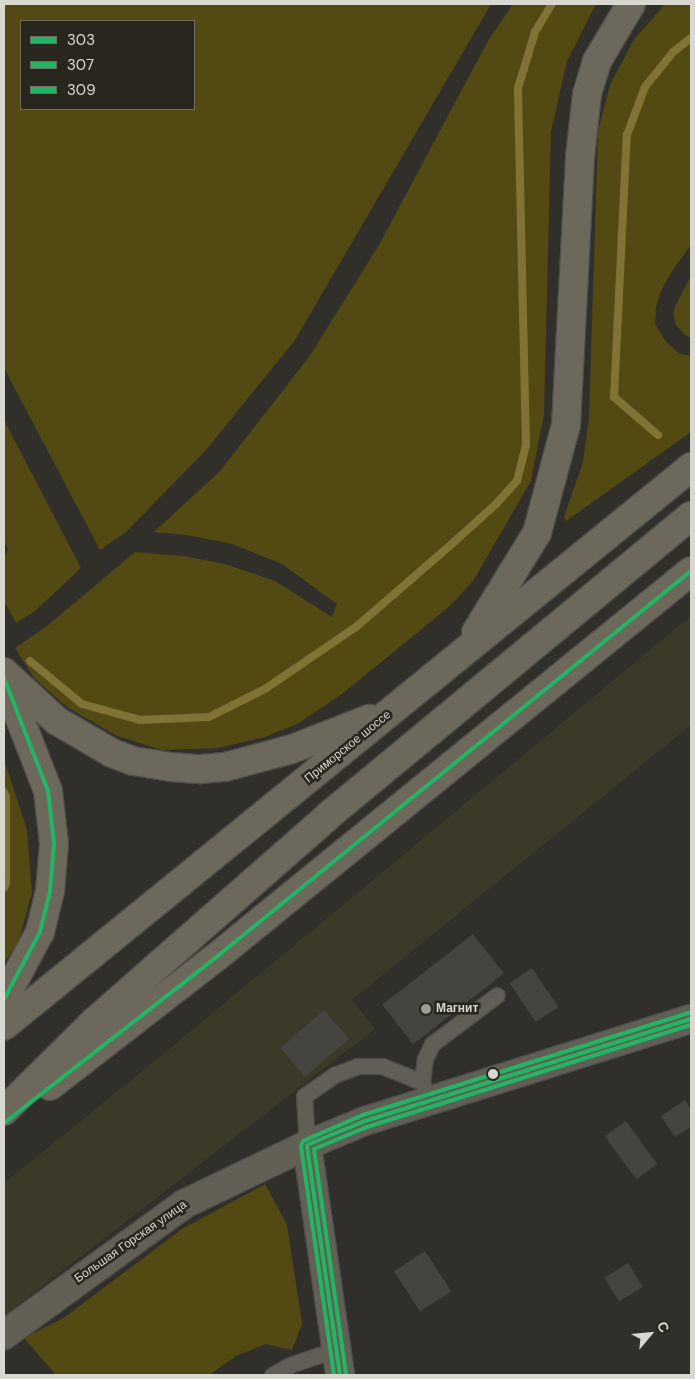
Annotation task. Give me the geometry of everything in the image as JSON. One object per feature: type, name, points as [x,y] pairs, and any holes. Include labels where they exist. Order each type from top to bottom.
[{"type":"highway","points":[[460,656],[503,591],[537,533],[566,425],[580,157],[587,94],[597,61],[631,4]]},
{"type":"highway","name":"Приморское шоссе","points":[[4,1026],[691,467]]},
{"type":"highway","points":[[4,1112],[102,1015],[328,816],[691,516]]},
{"type":"highway","points":[[4,1123],[234,942],[691,571]]},
{"type":"highway","points":[[4,672],[57,721],[112,753],[133,761],[170,766],[201,769],[225,767],[292,749],[392,711]]},
{"type":"highway","points":[[4,678],[48,791],[54,844],[50,891],[40,932],[4,999]]},
{"type":"main road","name":"Большая Горская улица","points":[[4,1334],[184,1204],[307,1145]]},
{"type":"main road","points":[[307,1145],[338,1364]]},
{"type":"street","name":"Большая Горская улица","points":[[307,1145],[365,1122],[425,1091],[691,1019]]},
{"type":"lane","points":[[425,1091],[424,1059],[432,1044],[497,995]]},
{"type":"lane","points":[[307,1145],[304,1096],[334,1075],[358,1066],[382,1066],[425,1091]]},
{"type":"lane","points":[[272,1375],[290,1365],[319,1355],[338,1364]]},
{"type":"shaded area","points":[[4,4],[491,4],[295,340],[206,450],[126,532],[100,550],[4,368]]},
{"type":"shaded area","points":[[513,4],[596,4],[567,61],[551,131],[544,414],[531,481],[473,581],[450,606],[342,694],[297,724],[262,738],[217,748],[162,750],[117,736],[67,707],[34,678],[15,648],[47,626],[135,552],[183,556],[225,564],[275,581],[332,617],[337,604],[282,564],[232,544],[187,535],[154,532],[220,471],[309,357],[379,245],[489,39]]},
{"type":"shaded area","points":[[665,4],[691,4],[691,245],[672,271],[661,291],[656,307],[655,324],[666,342],[680,354],[691,356],[691,432],[566,521],[564,517],[583,462],[589,418],[598,131],[610,85],[633,41]]},
{"type":"shaded area","points":[[691,276],[691,338],[685,335],[676,325],[673,314],[677,302]]},
{"type":"shaded area","points":[[4,420],[81,568],[35,611],[16,623],[4,601],[4,559],[8,549],[4,541]]},
{"type":"shaded area","points":[[691,616],[691,725],[352,1000],[375,1029],[4,1316],[4,1183],[156,1060]]},
{"type":"shaded area","points":[[4,760],[27,830],[32,893],[18,943],[4,963]]},
{"type":"shaded area","points":[[265,1184],[287,1225],[302,1324],[292,1350],[266,1344],[236,1356],[209,1375],[56,1375],[24,1338],[65,1317],[182,1229]]},
{"type":"building","points":[[473,934],[504,973],[413,1044],[382,1005]]},
{"type":"building","points":[[532,968],[558,1007],[536,1022],[510,983]]},
{"type":"building","points":[[324,1010],[349,1039],[305,1077],[280,1048]]},
{"type":"building","points":[[685,1100],[691,1110],[691,1127],[675,1137],[661,1116]]},
{"type":"building","points":[[626,1121],[657,1164],[636,1179],[605,1136]]},
{"type":"building","points":[[425,1251],[451,1291],[420,1311],[394,1271]]},
{"type":"building","points":[[628,1263],[643,1287],[619,1302],[604,1278]]},
{"type":"waterway","points":[[30,661],[82,704],[140,720],[209,717],[265,689],[356,627],[496,504],[517,481],[526,446],[518,88],[535,32],[552,4]]},
{"type":"waterway","points":[[658,435],[614,397],[627,135],[645,87],[673,52],[691,38]]},
{"type":"waterway","points":[[4,792],[6,797],[6,883],[4,888]]},
{"type":"transit line","name":"303","points":[[4,1123],[220,954],[691,571]]},
{"type":"transit line","name":"303","points":[[4,678],[48,791],[54,844],[50,891],[40,932],[4,999]]},
{"type":"transit line","name":"309","points":[[334,1375],[301,1146],[303,1141],[363,1115],[689,1013]]},
{"type":"transit line","name":"303","points":[[340,1375],[307,1145],[365,1121],[691,1019]]},
{"type":"transit line","name":"307","points":[[346,1374],[314,1149],[367,1127],[691,1025]]},
{"type":"place","name":"Магнит","points":[[426,1009]]}]
